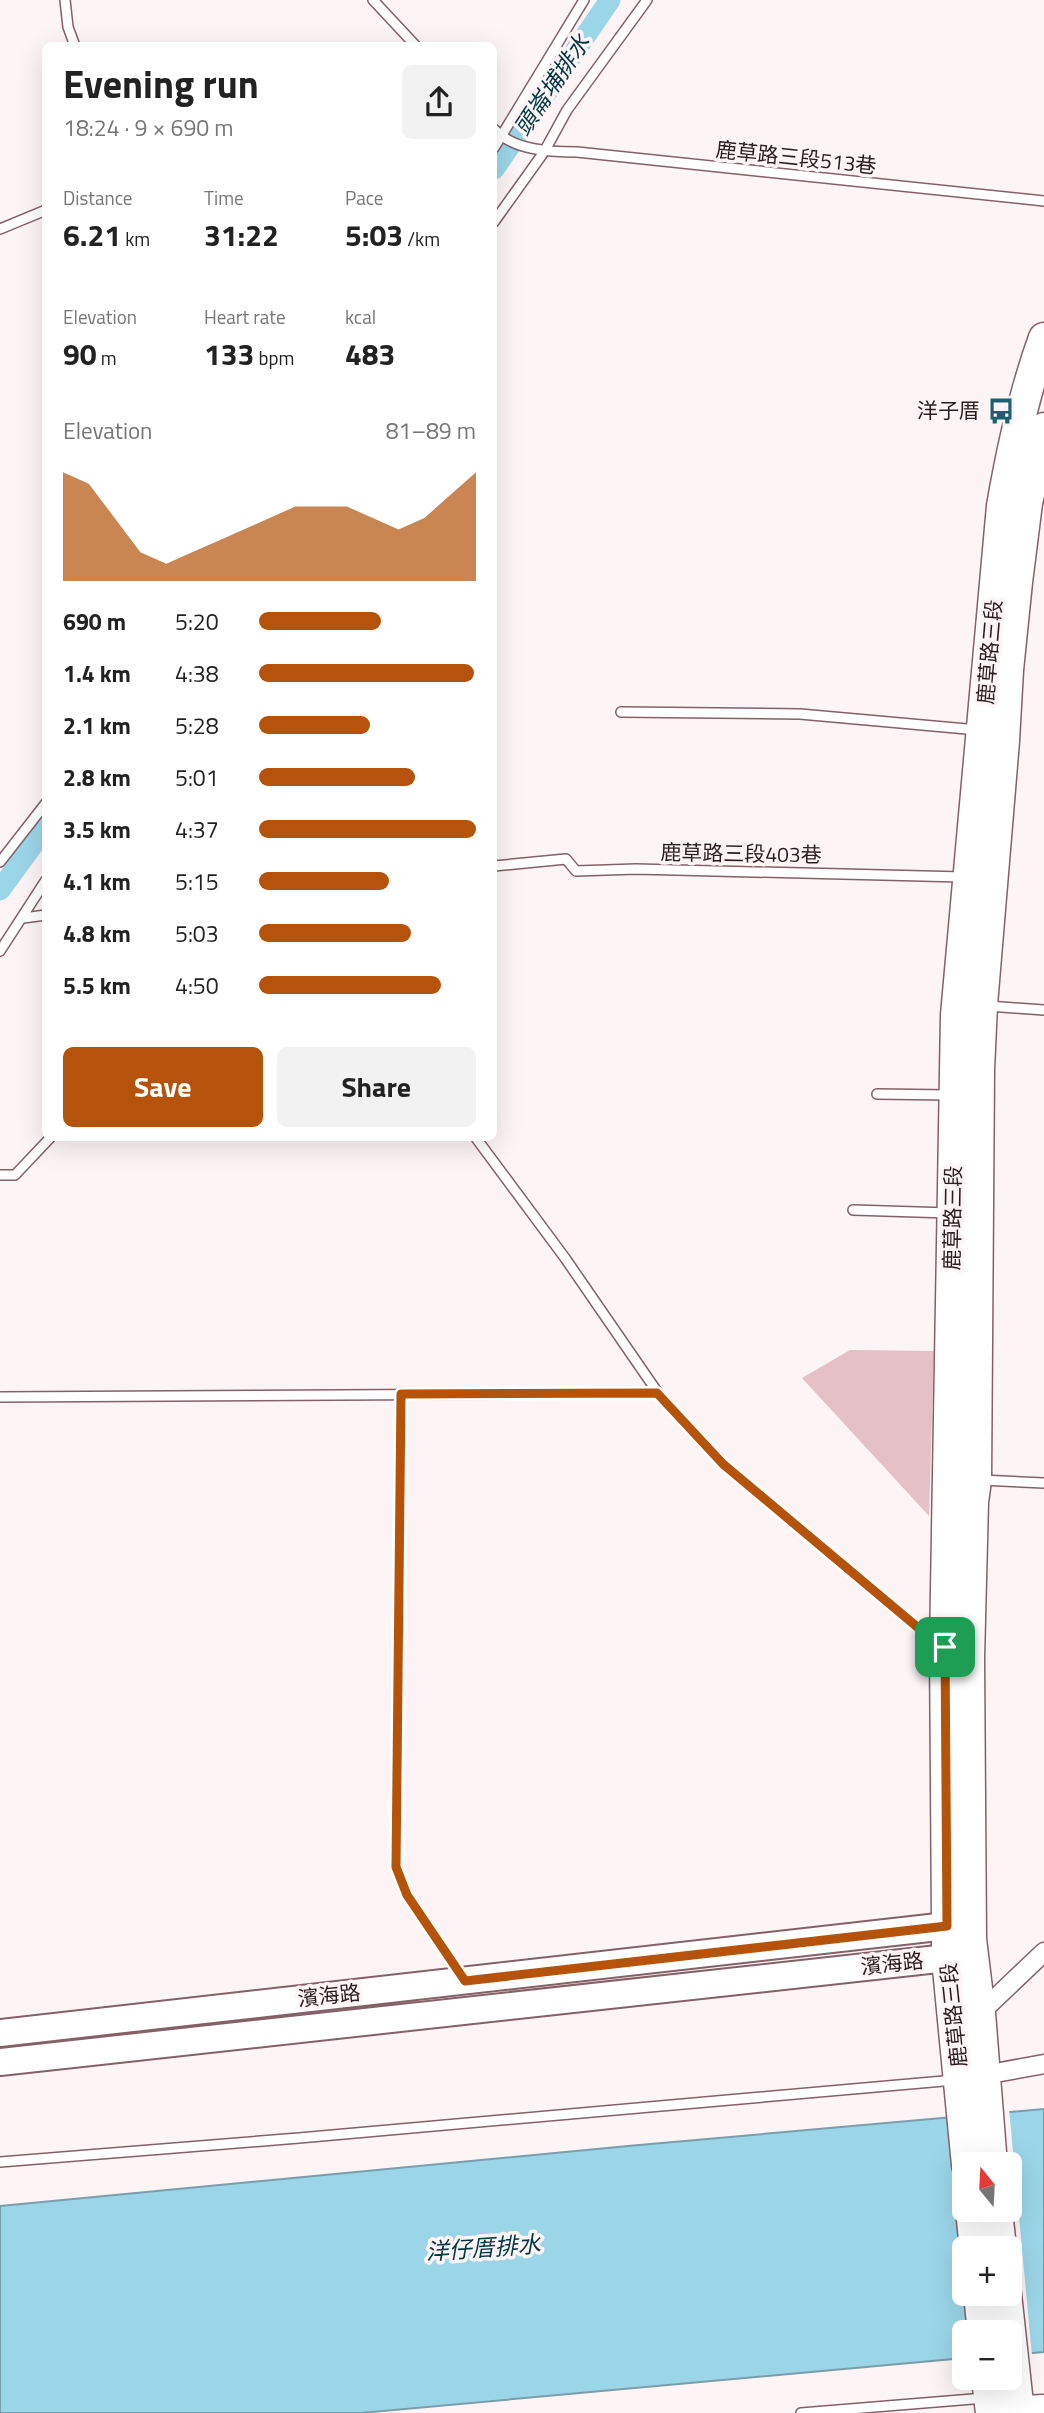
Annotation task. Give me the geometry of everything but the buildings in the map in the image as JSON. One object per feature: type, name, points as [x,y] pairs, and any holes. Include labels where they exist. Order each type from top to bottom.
[{"type":"main road","name":"鹿草路三段","points":[[967,1097],[956,1015],[981,877],[1027,503],[1037,379],[1044,338]]},
{"type":"main road","name":"鹿草路三段","points":[[973,2090],[980,2013],[959,1933],[945,1647],[965,1214],[967,1097],[982,1005],[983,731],[1002,506],[1034,432]]},
{"type":"main road","name":"鹿草路三段","points":[[965,1214],[976,1480],[973,1502],[959,1933],[947,1958],[973,2090]]},
{"type":"main road","points":[[968,2152],[973,2090]]},
{"type":"main road","points":[[973,2090],[989,2152]]},
{"type":"main road","points":[[1006,2306],[1007,2396]]},
{"type":"street","name":"濱海路","points":[[0,2033],[465,1981],[959,1933]]},
{"type":"street","points":[[980,2013],[1044,1952]]},
{"type":"street","name":"濱海路","points":[[0,2062],[947,1958]]},
{"type":"street","points":[[973,2090],[1044,2064]]},
{"type":"lane","points":[[65,0],[68,27],[74,42]]},
{"type":"lane","points":[[373,0],[412,42]]},
{"type":"lane","points":[[497,143],[583,0]]},
{"type":"lane","points":[[497,218],[544,152],[567,110],[647,0]]},
{"type":"lane","points":[[497,132],[501,137]]},
{"type":"lane","name":"鹿草路三段513巷","points":[[501,137],[544,152],[577,152],[1044,201]]},
{"type":"lane","points":[[0,229],[42,211]]},
{"type":"lane","points":[[621,712],[800,714],[983,731]]},
{"type":"lane","points":[[0,862],[42,808]]},
{"type":"lane","name":"鹿草路三段403巷","points":[[497,866],[566,859],[576,871],[636,869],[981,877]]},
{"type":"lane","points":[[0,951],[42,887]]},
{"type":"lane","points":[[23,918],[42,916]]},
{"type":"lane","points":[[982,1005],[1044,1010]]},
{"type":"lane","points":[[877,1094],[967,1097]]},
{"type":"lane","points":[[0,1175],[15,1175],[47,1141]]},
{"type":"lane","points":[[478,1141],[565,1258],[657,1393],[723,1464],[922,1631],[945,1647]]},
{"type":"lane","points":[[853,1210],[965,1214]]},
{"type":"lane","points":[[0,1397],[657,1393]]},
{"type":"lane","points":[[401,1394],[396,1867],[407,1895],[465,1981]]},
{"type":"lane","points":[[976,1480],[1044,1483]]},
{"type":"lane","points":[[0,2162],[973,2090]]},
{"type":"lane","points":[[801,2413],[1007,2396]]},
{"type":"shaded area","points":[[850,1350],[934,1351],[929,1516],[802,1378]]},
{"type":"water","name":"洋仔厝排水","points":[[1044,2109],[1044,2352],[1022,2354],[1022,2320],[952,2320],[952,2359],[361,2413],[0,2413],[0,2206]]},
{"type":"pier","points":[[1009,2109],[1013,2152],[954,2152],[950,2114]]},
{"type":"pier","points":[[960,2222],[1020,2222],[1021,2236],[962,2236]]},
{"type":"pier","points":[[1022,2249],[1032,2356],[1022,2357],[1022,2320],[1010,2320],[1010,2306],[1022,2306]]},
{"type":"waterway","name":"頭崙埔排水","points":[[497,165],[610,0]]},
{"type":"waterway","name":"頭崙埔排水","points":[[0,890],[42,832]]},
{"type":"place","name":"洋子厝","points":[[1001,411]]},
{"type":"route","points":[[657,1393],[723,1464],[922,1631],[945,1647],[947,1926],[465,1981],[407,1895],[396,1867],[401,1394],[657,1393]]}]
